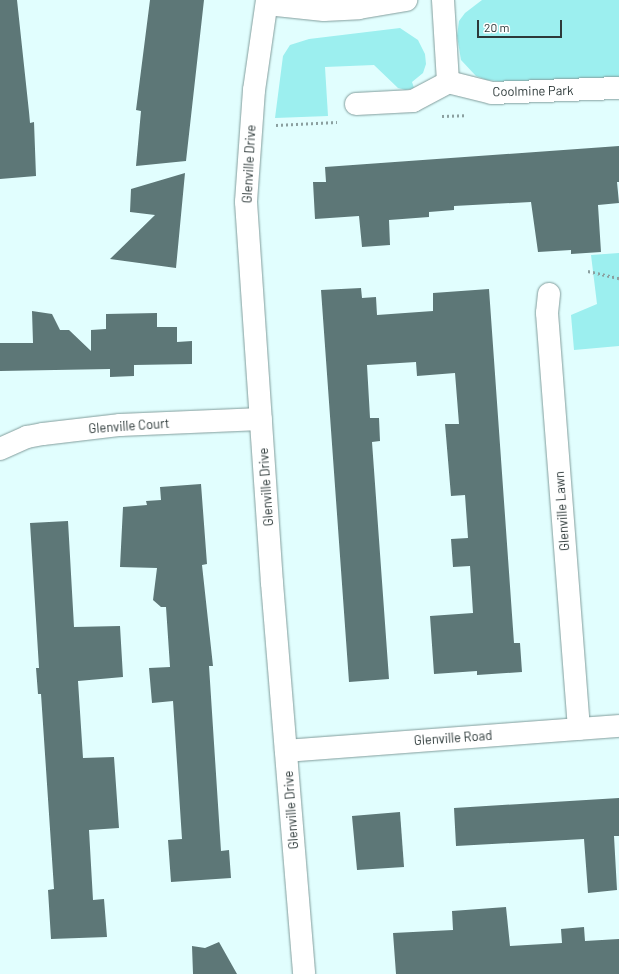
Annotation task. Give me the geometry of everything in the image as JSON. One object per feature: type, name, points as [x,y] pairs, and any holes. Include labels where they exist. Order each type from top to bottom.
[{"type":"street","points":[[267,2],[324,10],[359,8],[406,0]]},
{"type":"street","points":[[356,104],[413,101],[448,82],[442,0]]},
{"type":"street","name":"Glenville Drive","points":[[267,2],[254,90],[246,202],[261,419],[304,974]]},
{"type":"street","name":"Coolmine Park","points":[[448,82],[492,94],[619,88]]},
{"type":"street","name":"Glenville Lawn","points":[[549,294],[547,313],[579,729]]},
{"type":"street","name":"Glenville Court","points":[[0,449],[27,437],[120,425],[261,419]]},
{"type":"street","name":"Glenville Road","points":[[286,751],[619,726]]},
{"type":"path","points":[[588,270],[619,278]]},
{"type":"shaded area","points":[[482,0],[619,0],[619,77],[518,83],[487,80],[476,76],[461,60],[457,36],[459,21],[465,13]]},
{"type":"shaded area","points":[[400,28],[418,40],[425,54],[426,64],[423,73],[412,82],[414,88],[406,90],[398,88],[374,65],[325,67],[328,116],[275,118],[283,56],[290,45],[309,39]]},
{"type":"shaded area","points":[[619,253],[619,346],[574,350],[571,315],[597,304],[591,255]]},
{"type":"building","points":[[0,0],[17,0],[30,123],[34,122],[36,176],[0,179]]},
{"type":"building","points":[[150,0],[204,0],[186,161],[136,166],[141,111],[136,110]]},
{"type":"building","points":[[619,146],[619,182],[617,182],[619,203],[598,205],[601,252],[571,254],[571,250],[538,252],[531,202],[454,206],[454,210],[429,212],[429,217],[389,220],[390,245],[362,247],[359,216],[315,219],[313,182],[326,182],[325,167]]},
{"type":"building","points":[[185,173],[176,268],[110,259],[155,215],[130,212],[131,189]]},
{"type":"building","points":[[361,288],[362,298],[376,297],[377,315],[433,311],[433,293],[489,289],[514,643],[520,643],[522,672],[477,675],[477,671],[434,674],[430,616],[473,613],[470,566],[453,567],[451,539],[468,538],[465,495],[451,496],[445,424],[459,424],[455,373],[417,376],[416,362],[367,365],[370,418],[379,418],[380,441],[372,442],[389,679],[349,682],[321,290]]},
{"type":"building","points":[[32,311],[52,314],[60,330],[69,330],[91,351],[91,330],[106,329],[106,314],[157,313],[157,327],[177,327],[177,342],[192,341],[192,364],[134,365],[134,376],[110,377],[110,369],[0,371],[0,343],[33,343]]},
{"type":"building","points":[[201,484],[207,564],[202,565],[213,666],[209,666],[221,851],[229,850],[231,878],[171,882],[168,840],[182,839],[173,701],[152,703],[149,668],[170,667],[166,607],[161,607],[153,600],[157,568],[120,567],[123,507],[147,505],[146,501],[161,500],[160,487]]},
{"type":"building","points":[[68,521],[74,627],[120,626],[123,677],[78,681],[83,758],[114,757],[119,828],[89,830],[93,900],[104,899],[107,937],[51,939],[48,890],[54,889],[41,694],[38,694],[36,668],[39,668],[30,523]]},
{"type":"building","points":[[619,798],[619,836],[614,836],[617,890],[588,893],[584,839],[456,846],[454,808]]},
{"type":"building","points":[[400,812],[404,867],[357,870],[352,816]]},
{"type":"building","points":[[506,907],[510,946],[562,943],[561,929],[584,927],[585,941],[619,939],[619,974],[396,974],[393,933],[453,930],[452,911]]},
{"type":"building","points":[[219,942],[237,974],[193,974],[192,946],[205,948]]}]
